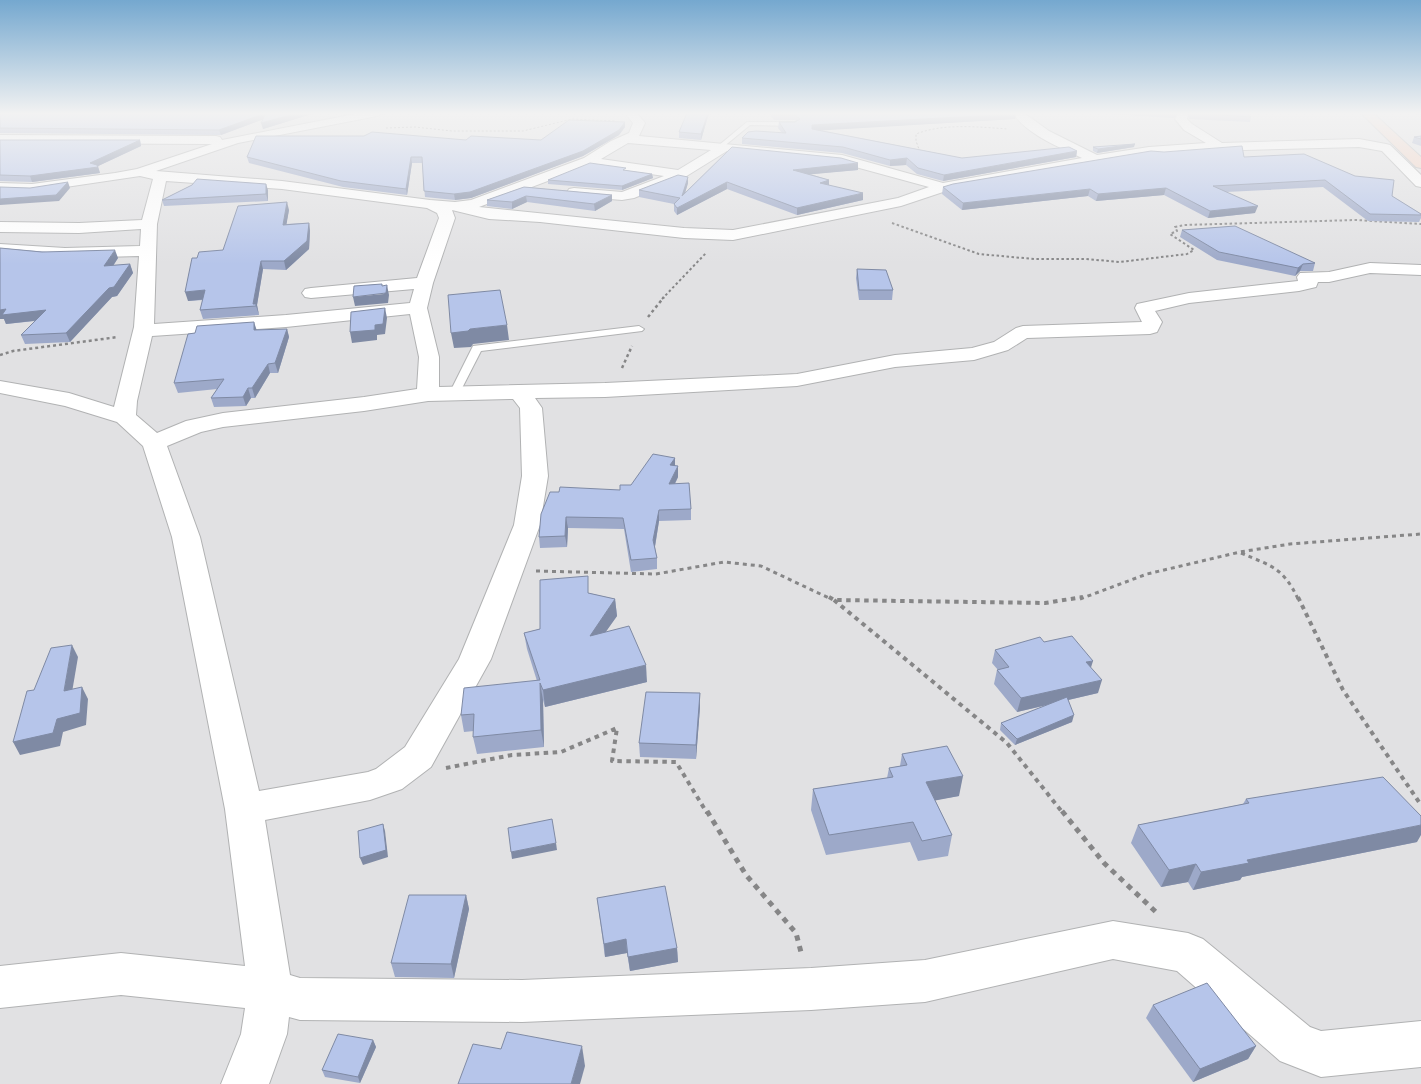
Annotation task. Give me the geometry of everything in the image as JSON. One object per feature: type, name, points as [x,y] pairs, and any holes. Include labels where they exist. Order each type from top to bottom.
[{"type":"street","points":[[0,187],[32,188],[89,182],[140,172],[165,164]]},
{"type":"street","points":[[428,394],[429,357],[418,308],[424,283],[457,211],[580,164]]},
{"type":"street","points":[[612,164],[680,174]]},
{"type":"street","points":[[517,189],[555,190],[622,196],[680,174],[696,164]]},
{"type":"street","points":[[859,164],[939,185]]},
{"type":"street","points":[[140,172],[160,176],[282,184],[430,204],[444,210],[540,217],[684,233],[733,235],[901,202],[939,185],[1067,164]]},
{"type":"street","points":[[1402,164],[1421,183]]},
{"type":"street","points":[[125,417],[126,401],[143,329],[149,224],[160,176]]},
{"type":"street","points":[[0,227],[79,228],[149,224]]},
{"type":"street","points":[[0,249],[65,253],[147,251]]},
{"type":"street","points":[[154,443],[194,426],[223,420],[364,404],[428,394],[605,390],[797,380],[895,361],[974,354],[1001,346],[1023,332],[1150,328],[1152,322],[1144,308],[1189,298],[1300,286],[1310,283],[1306,277],[1329,277],[1370,268],[1421,270]]},
{"type":"street","points":[[311,292],[424,283]]},
{"type":"street","points":[[143,329],[286,321],[418,308]]},
{"type":"street","points":[[0,386],[69,400],[125,417],[154,443],[186,538],[244,809],[270,990],[264,1034],[245,1084]]},
{"type":"street","points":[[244,809],[370,786],[389,779],[418,757],[475,659],[526,525],[536,476],[531,408],[518,391]]},
{"type":"street","points":[[0,987],[121,974],[270,990],[300,999],[522,1001],[811,989],[925,982],[1113,940],[1188,953],[1296,1045],[1321,1054],[1421,1044]]},
{"type":"lane","points":[[455,392],[477,348],[639,329]]},
{"type":"path","points":[[927,164],[934,172],[939,185]]},
{"type":"path","points":[[856,210],[964,251],[978,254],[1042,260],[1086,259],[1120,262],[1187,254],[1194,250],[1170,234],[1177,231],[1175,227],[1184,225],[1356,220],[1421,224]]},
{"type":"path","points":[[605,390],[616,381],[639,329],[662,299],[718,240],[733,235]]},
{"type":"path","points":[[0,355],[14,351],[117,338],[143,329]]},
{"type":"path","points":[[834,600],[1045,604],[1079,599],[1148,574],[1240,552],[1290,544],[1421,534]]},
{"type":"path","points":[[1240,552],[1279,570],[1290,582],[1343,690],[1421,804]]},
{"type":"path","points":[[509,571],[656,574],[724,562],[762,566],[834,600],[1007,744],[1104,863],[1157,913],[1188,953]]},
{"type":"path","points":[[389,779],[512,755],[561,752],[617,728],[612,761],[676,762],[746,875],[796,933],[811,989]]},
{"type":"building","points":[[0,164],[92,164],[98,167],[30,176],[0,175]]},
{"type":"building","points":[[273,164],[410,164],[406,189],[341,181]]},
{"type":"building","points":[[422,164],[548,164],[470,192],[454,194],[424,191]]},
{"type":"building","points":[[589,164],[626,168],[623,170],[652,174],[622,186],[548,180]]},
{"type":"building","points":[[715,164],[853,164],[793,170],[829,180],[820,183],[863,193],[797,208],[727,182],[677,208],[674,204],[680,198],[639,190],[678,175],[688,177],[682,196]]},
{"type":"building","points":[[913,164],[1007,164],[944,175],[918,168]]},
{"type":"building","points":[[1075,164],[1326,164],[1355,176],[1394,180],[1392,196],[1421,215],[1370,214],[1325,180],[1213,186],[1258,206],[1210,211],[1166,188],[1098,194],[1090,189],[963,203],[943,187]]},
{"type":"building","points":[[197,179],[266,184],[266,194],[162,200],[192,185]]},
{"type":"building","points":[[68,182],[56,195],[0,199],[0,187],[30,188]]},
{"type":"building","points":[[524,187],[612,195],[594,204],[526,196],[512,202],[487,200]]},
{"type":"building","points":[[287,202],[283,225],[309,223],[307,241],[284,261],[261,261],[253,304],[256,304],[256,306],[200,310],[205,290],[185,292],[192,258],[197,258],[199,252],[223,250],[238,206]]},
{"type":"building","points":[[1235,226],[1315,263],[1303,264],[1298,268],[1219,252],[1182,230]]},
{"type":"building","points":[[0,248],[42,252],[115,250],[104,266],[130,264],[114,287],[109,288],[66,333],[21,335],[46,310],[2,315],[6,309],[0,310]]},
{"type":"building","points":[[857,269],[886,270],[893,290],[859,290]]},
{"type":"building","points":[[382,284],[382,286],[387,285],[386,293],[353,297],[354,286]]},
{"type":"building","points":[[500,290],[507,325],[451,333],[448,295]]},
{"type":"building","points":[[385,308],[383,324],[375,325],[375,330],[350,332],[351,312]]},
{"type":"building","points":[[254,322],[254,330],[287,329],[275,363],[268,364],[252,388],[248,388],[243,397],[211,398],[224,379],[174,383],[188,334],[195,333],[197,326]]},
{"type":"building","points":[[653,454],[675,458],[670,465],[678,466],[669,484],[689,483],[691,509],[659,510],[653,540],[657,558],[631,560],[623,518],[566,517],[565,536],[539,537],[541,514],[550,492],[559,492],[560,487],[620,490],[620,485],[631,485]]},
{"type":"building","points":[[588,576],[588,593],[615,599],[590,636],[629,626],[646,665],[543,690],[540,683],[541,730],[473,737],[474,714],[461,715],[464,688],[540,680],[524,633],[540,629],[540,580]]},
{"type":"building","points":[[1072,636],[1093,661],[1086,662],[1102,680],[1021,698],[997,670],[1009,667],[995,650],[1040,637],[1044,642]]},
{"type":"building","points":[[72,645],[64,691],[82,687],[80,713],[57,719],[53,733],[13,742],[27,691],[34,690],[51,648]]},
{"type":"building","points":[[646,692],[700,693],[696,745],[639,743]]},
{"type":"building","points":[[1067,697],[1074,715],[1017,739],[1001,723]]},
{"type":"building","points":[[947,746],[963,776],[926,782],[952,835],[922,841],[913,822],[829,835],[813,789],[893,777],[889,768],[907,765],[902,754]]},
{"type":"building","points":[[1383,777],[1421,816],[1421,825],[1247,860],[1249,863],[1201,872],[1196,864],[1169,870],[1138,825],[1249,803],[1246,799]]},
{"type":"building","points":[[552,819],[556,843],[511,852],[508,828]]},
{"type":"building","points":[[383,824],[386,850],[360,858],[358,831]]},
{"type":"building","points":[[665,886],[677,948],[628,957],[626,939],[604,944],[597,898]]},
{"type":"building","points":[[409,895],[466,895],[451,964],[391,963]]},
{"type":"building","points":[[1207,983],[1256,1046],[1200,1069],[1153,1005]]},
{"type":"building","points":[[507,1032],[582,1046],[571,1084],[458,1084],[473,1044],[501,1049]]},
{"type":"building","points":[[338,1034],[373,1040],[358,1077],[322,1070]]}]
